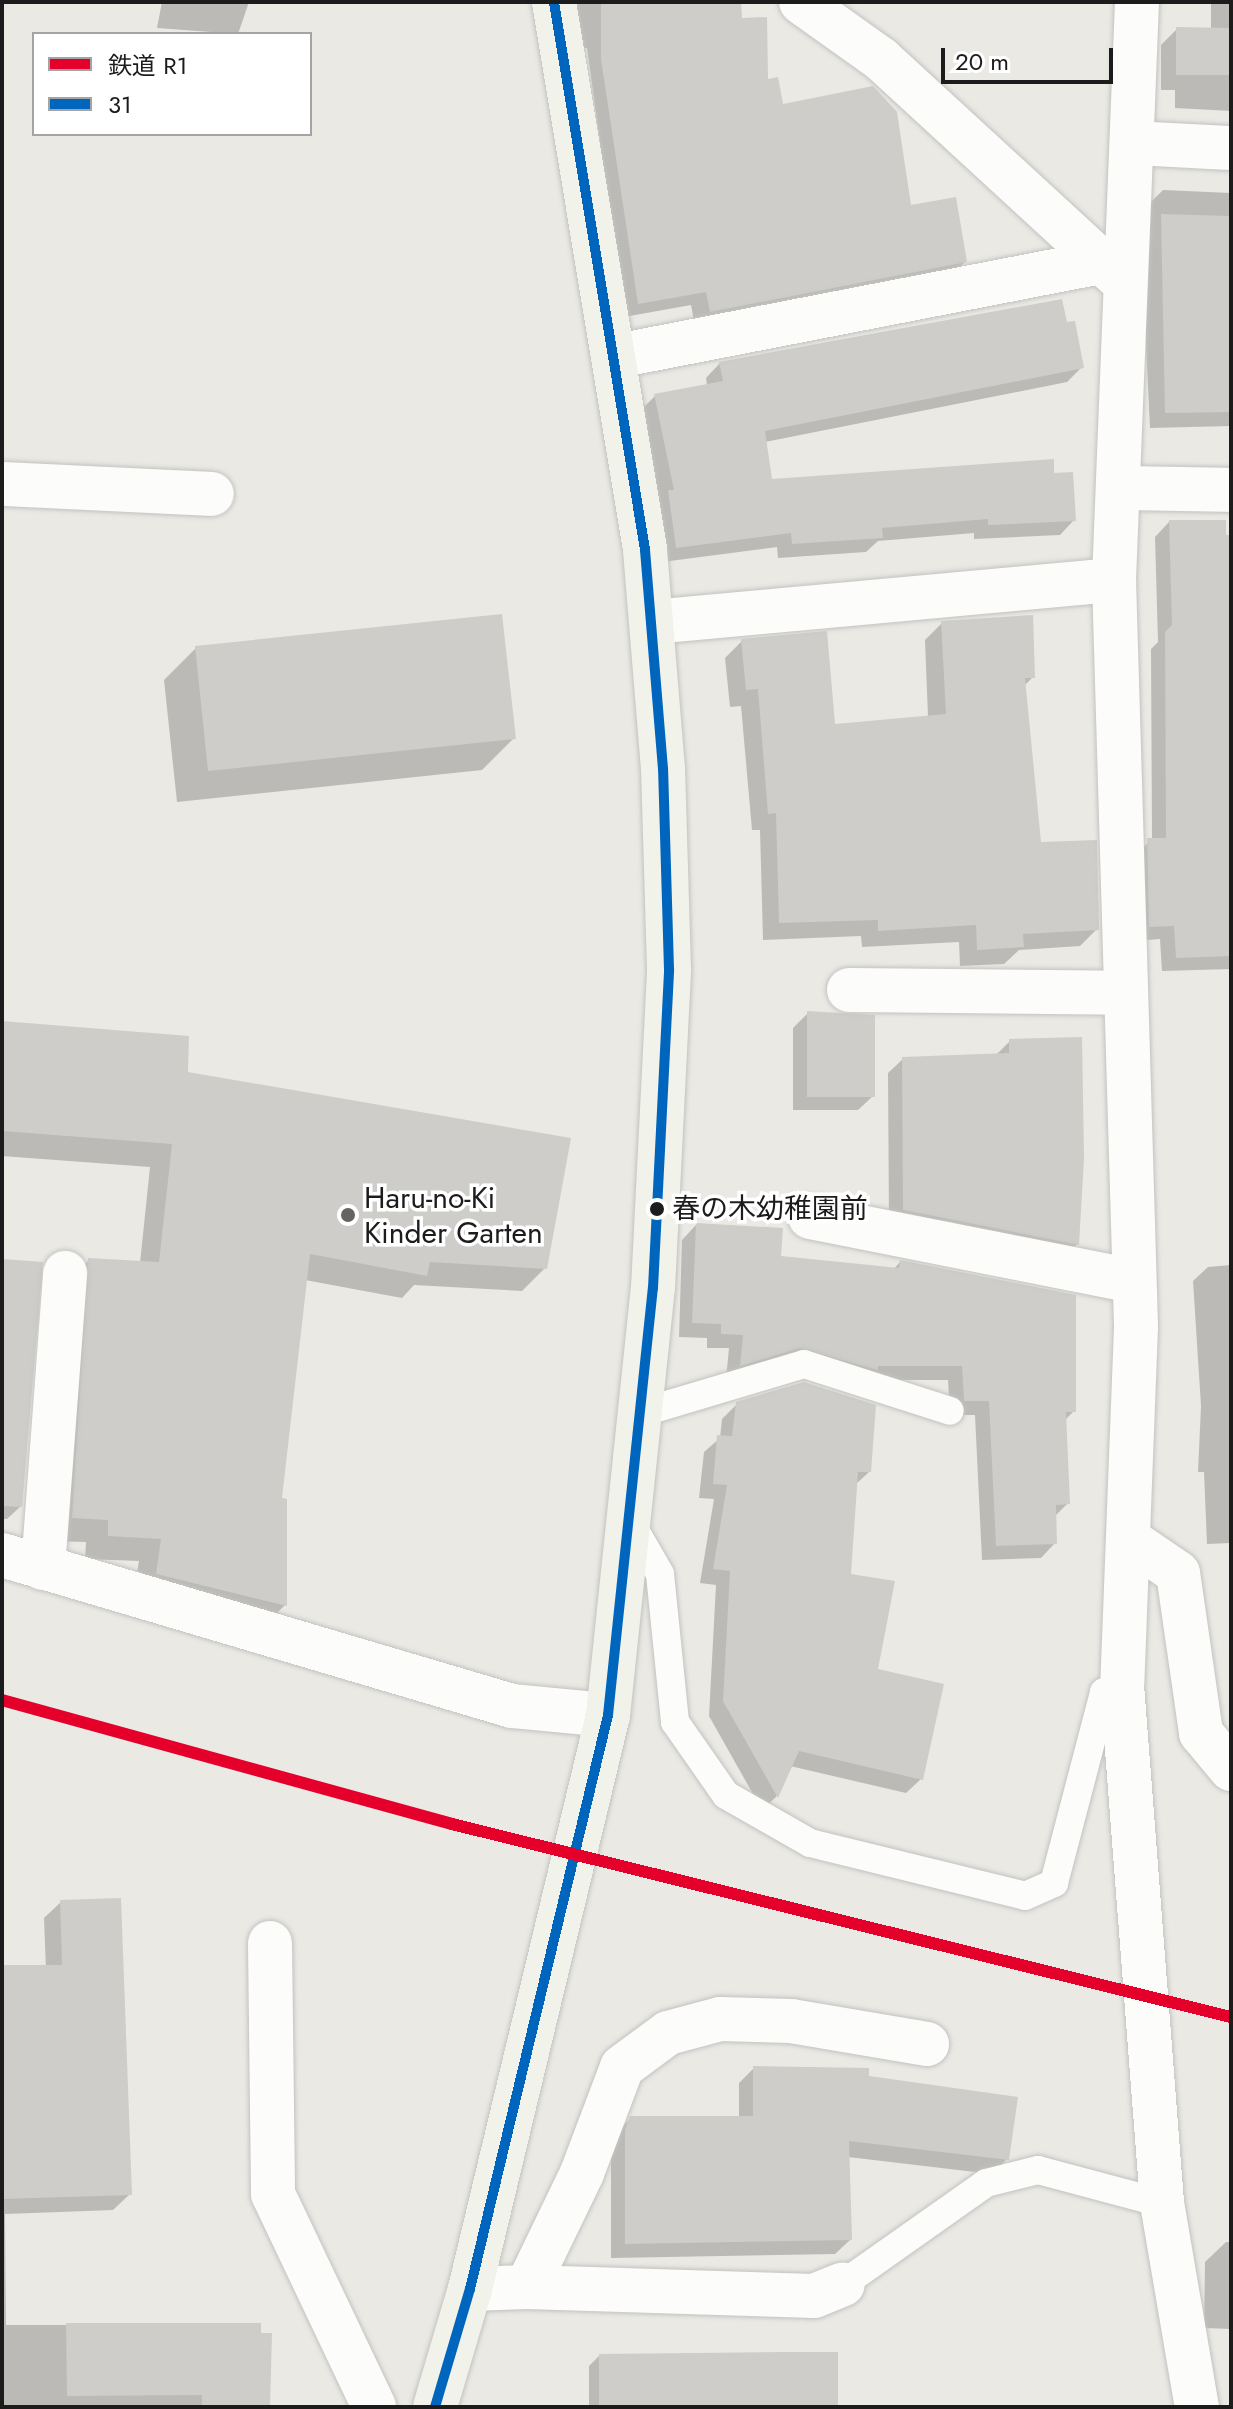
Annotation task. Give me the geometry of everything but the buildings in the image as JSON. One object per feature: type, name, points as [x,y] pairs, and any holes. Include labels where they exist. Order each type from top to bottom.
[{"type":"main road","points":[[435,2407],[470,2289],[608,1715],[653,1288],[669,969],[652,622],[617,356],[554,2]]},
{"type":"street","points":[[801,2],[881,59],[1112,272]]},
{"type":"street","points":[[1137,2],[1134,143],[1112,272],[1118,488],[1114,580],[1134,1281],[1122,1685],[1162,2203],[1197,2407]]},
{"type":"street","points":[[1134,143],[1231,148]]},
{"type":"street","points":[[617,356],[1112,272]]},
{"type":"street","points":[[2,484],[212,494]]},
{"type":"street","points":[[1118,488],[1231,490]]},
{"type":"street","points":[[652,622],[1114,580]]},
{"type":"street","points":[[849,990],[1125,993]]},
{"type":"street","points":[[810,1217],[1134,1281]]},
{"type":"street","points":[[43,1568],[65,1273]]},
{"type":"street","points":[[1128,1539],[1178,1573],[1201,1733],[1231,1769]]},
{"type":"street","points":[[2,1555],[512,1706],[608,1715]]},
{"type":"street","points":[[270,1943],[273,2194],[374,2407]]},
{"type":"street","points":[[527,2287],[582,2173],[622,2067],[668,2033],[720,2019],[791,2021],[927,2044]]},
{"type":"street","points":[[470,2289],[527,2287],[814,2296],[843,2284]]},
{"type":"lane","points":[[640,1413],[804,1364],[950,1411]]},
{"type":"lane","points":[[629,1519],[660,1574],[675,1722],[726,1795],[810,1843],[1025,1896],[1054,1883],[1104,1692],[1122,1685]]},
{"type":"lane","points":[[843,2284],[986,2183],[1038,2170],[1162,2203]]},
{"type":"rail line","name":"R1","points":[[2,1700],[452,1824],[1231,2017]]},
{"type":"transit line","name":"31","points":[[435,2407],[470,2289],[608,1715],[653,1288],[669,969],[663,769],[645,549],[554,2]]},
{"type":"place","name":"春の木幼稚園前","points":[[657,1209]]},
{"type":"place","name":"Haru-no-Ki Kinder Garten","points":[[348,1215]]}]
